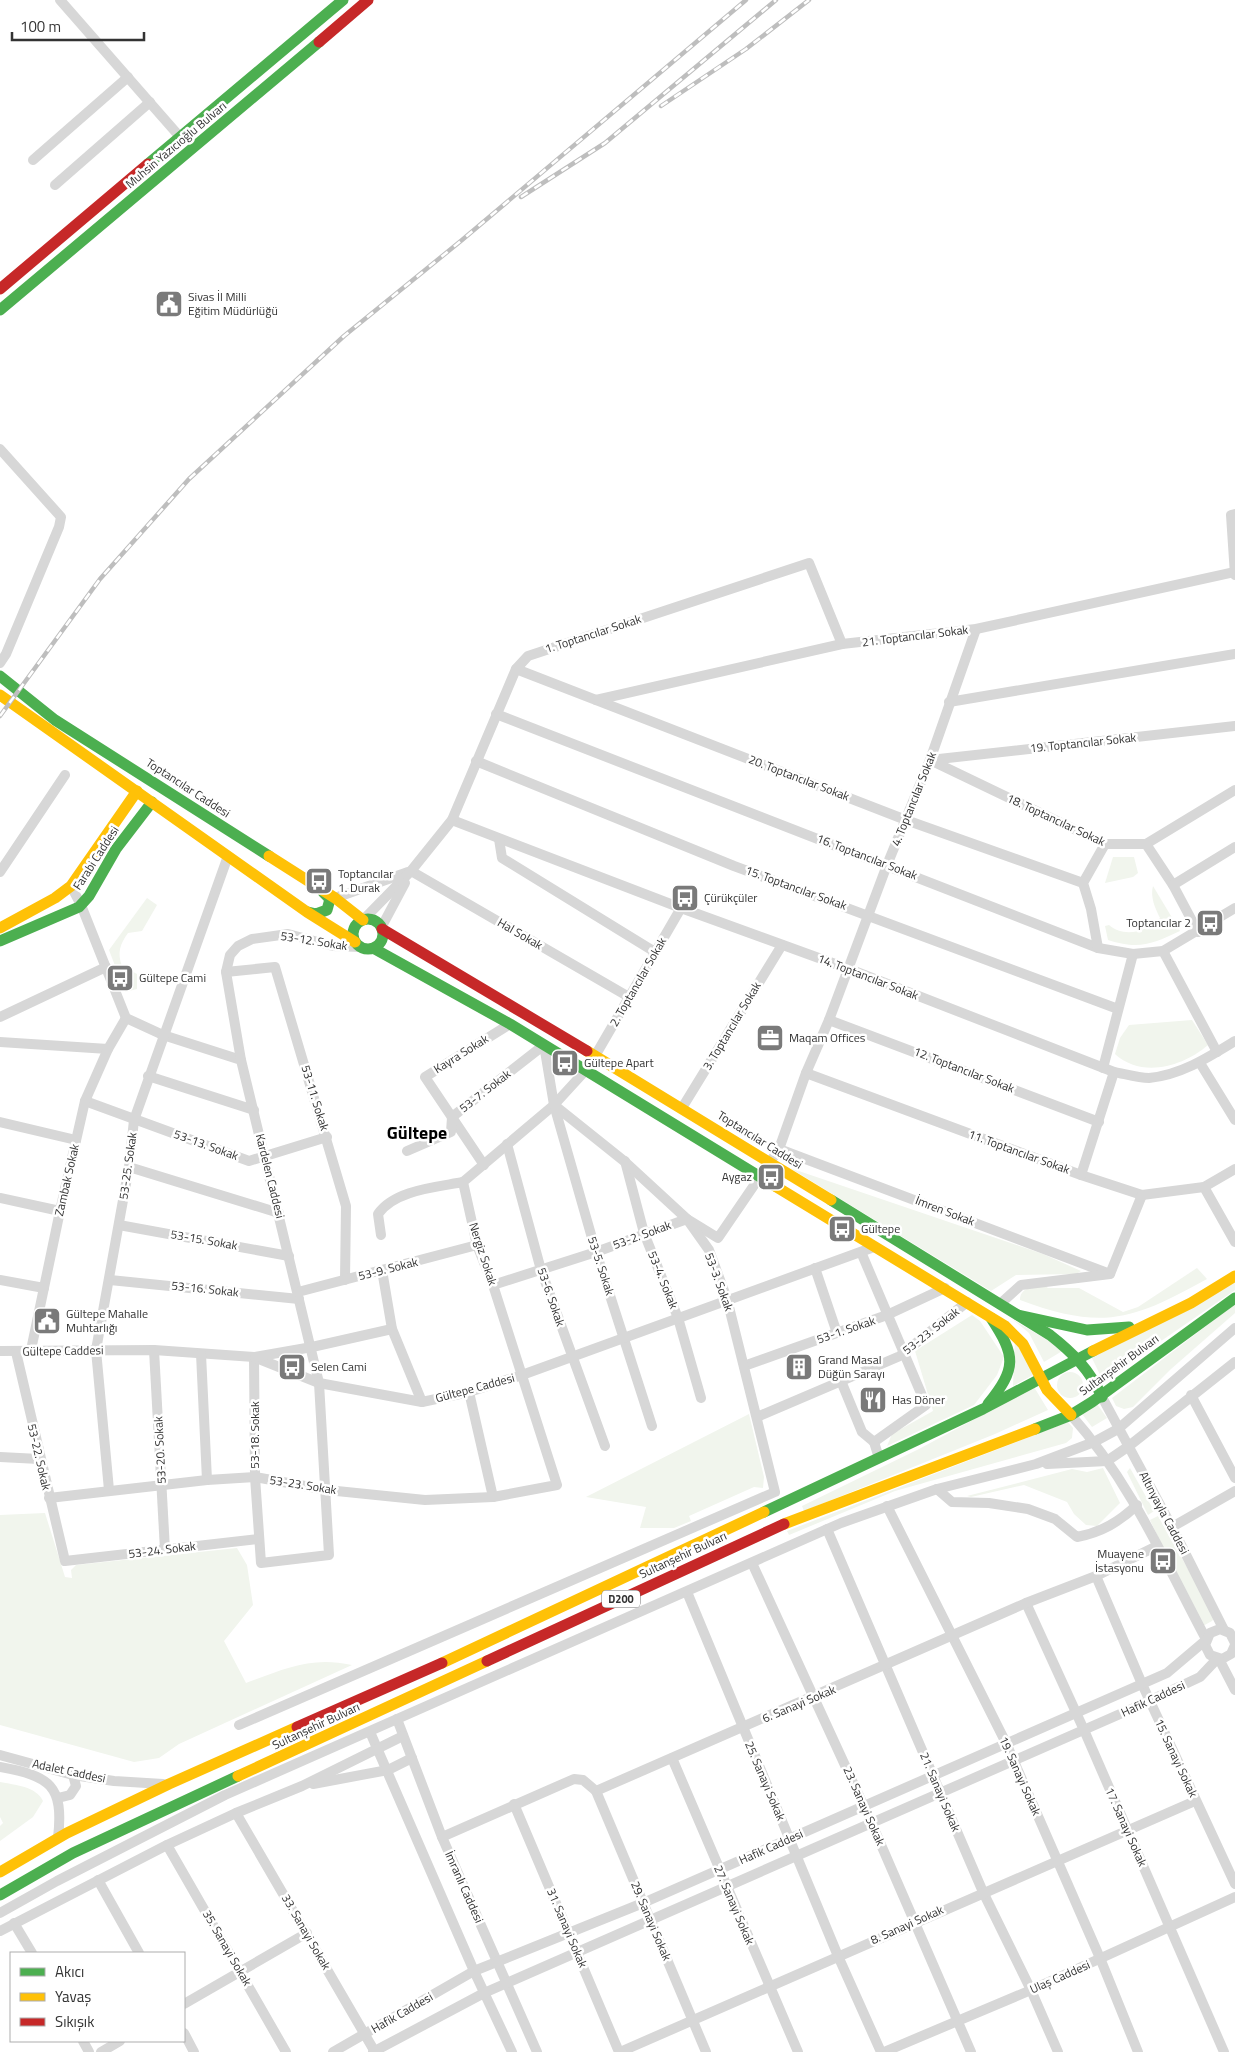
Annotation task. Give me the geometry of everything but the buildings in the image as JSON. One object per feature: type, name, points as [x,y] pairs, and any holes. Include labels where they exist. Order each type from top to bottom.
[{"type":"main road","name":"Muhsin Yazıcıoğlu Bulvarı","points":[[0,290],[343,0]]},
{"type":"main road","name":"Muhsin Yazıcıoğlu Bulvarı","points":[[0,310],[272,83],[368,0]]},
{"type":"main road","name":"Toptancılar Caddesi","points":[[0,676],[52,725],[137,791],[307,912],[358,944]]},
{"type":"main road","name":"Toptancılar Caddesi","points":[[0,695],[335,898],[364,920]]},
{"type":"main road","name":"Farabi Caddesi","points":[[0,928],[55,898],[71,886],[137,791]]},
{"type":"main road","name":"Farabi Caddesi","points":[[0,941],[81,905],[89,896],[116,849],[152,802]]},
{"type":"main road","points":[[307,912],[316,914],[327,910],[330,899],[323,892]]},
{"type":"main road","points":[[373,948],[381,941],[382,928],[374,920],[364,920],[354,929],[358,944],[373,948],[510,1024],[759,1178],[945,1288],[1019,1336],[1041,1380],[1056,1401],[1071,1415]]},
{"type":"main road","name":"Toptancılar Caddesi","points":[[382,928],[682,1108],[1018,1315],[1080,1357],[1089,1369],[1102,1397]]},
{"type":"main road","name":"Sultanşehir Bulvarı","points":[[0,1872],[58,1838],[169,1784],[426,1670],[983,1410],[1080,1357],[1190,1303],[1235,1276]]},
{"type":"main road","name":"Sultanşehir Bulvarı","points":[[0,1895],[73,1853],[771,1529],[1071,1415],[1102,1397],[1204,1318],[1235,1298]]},
{"type":"main road","points":[[1018,1315],[1070,1328],[1112,1332],[1156,1320]]},
{"type":"main road","points":[[983,1410],[1008,1380],[1012,1361],[1009,1346],[991,1318]]},
{"type":"street","points":[[60,0],[180,137]]},
{"type":"street","points":[[33,160],[128,78]]},
{"type":"street","points":[[55,185],[150,102]]},
{"type":"street","points":[[0,449],[61,517],[6,654],[0,663]]},
{"type":"street","points":[[1233,515],[1235,573]]},
{"type":"street","name":"1. Toptancılar Sokak","points":[[364,920],[411,871],[452,820],[516,669],[528,656],[810,563],[842,644]]},
{"type":"street","name":"21. Toptancılar Sokak","points":[[596,700],[842,644],[976,629],[1235,573]]},
{"type":"street","name":"4. Toptancılar Sokak","points":[[770,1162],[779,1149],[806,1073],[829,1020],[887,865],[930,760],[976,629]]},
{"type":"street","points":[[950,702],[1235,654]]},
{"type":"street","name":"20. Toptancılar Sokak","points":[[516,669],[906,820],[1083,883]]},
{"type":"street","name":"16. Toptancılar Sokak","points":[[496,714],[1098,948],[1132,954],[1163,951],[1198,932],[1235,908]]},
{"type":"street","name":"19. Toptancılar Sokak","points":[[930,760],[1235,726]]},
{"type":"street","name":"18. Toptancılar Sokak","points":[[930,760],[1104,844],[1146,844]]},
{"type":"street","name":"15. Toptancılar Sokak","points":[[476,761],[734,866],[869,914],[1118,1009]]},
{"type":"street","points":[[0,872],[65,775]]},
{"type":"street","points":[[1198,932],[1173,885],[1146,844],[1235,790]]},
{"type":"street","name":"14. Toptancılar Sokak","points":[[452,820],[681,908],[849,969],[1114,1072],[1148,1078],[1200,1063],[1235,1041]]},
{"type":"street","points":[[499,839],[502,858],[655,952]]},
{"type":"street","points":[[1098,948],[1091,910],[1083,883],[1104,844]]},
{"type":"street","points":[[1173,885],[1235,847]]},
{"type":"street","name":"53-25. Sokak","points":[[109,1490],[96,1350],[129,1167],[134,1120],[148,1076],[228,856]]},
{"type":"street","points":[[335,898],[411,871]]},
{"type":"street","name":"1. Toptancılar Sokak","points":[[382,928],[411,871]]},
{"type":"street","name":"Hal Sokak","points":[[411,871],[629,997]]},
{"type":"street","points":[[71,886],[81,905],[126,1018],[163,1035],[241,1060],[226,972]]},
{"type":"street","name":"2. Toptancılar Sokak","points":[[595,1056],[681,908]]},
{"type":"street","name":"53-12. Sokak","points":[[226,972],[230,954],[238,946],[252,939],[274,934],[288,934],[333,946],[358,944]]},
{"type":"street","name":"3. Toptancılar Sokak","points":[[682,1108],[782,945]]},
{"type":"street","points":[[1163,951],[1217,1052]]},
{"type":"street","points":[[1103,1068],[1132,954]]},
{"type":"street","points":[[0,1017],[106,967]]},
{"type":"street","name":"53-11. Sokak","points":[[226,972],[276,967],[346,1206],[345,1280]]},
{"type":"street","name":"Zambak Sokak","points":[[31,1350],[85,1101],[108,1048],[126,1018]]},
{"type":"street","name":"12. Toptancılar Sokak","points":[[829,1020],[1099,1122]]},
{"type":"street","name":"Kayra Sokak","points":[[484,1165],[425,1077],[510,1024]]},
{"type":"street","points":[[0,1042],[108,1048]]},
{"type":"street","points":[[544,1045],[554,1105]]},
{"type":"street","name":"53-7. Sokak","points":[[407,1151],[451,1132],[452,1117],[544,1045]]},
{"type":"street","name":"Kardelen Caddesi","points":[[241,1060],[280,1213],[319,1383],[327,1490],[329,1554]]},
{"type":"street","points":[[1200,1063],[1235,1120]]},
{"type":"street","points":[[381,1235],[378,1214],[389,1204],[421,1190],[463,1182],[554,1105],[586,1070]]},
{"type":"street","points":[[1081,1175],[1114,1072]]},
{"type":"street","name":"11. Toptancılar Sokak","points":[[806,1073],[1081,1175],[1142,1195],[1204,1187],[1235,1169]]},
{"type":"street","points":[[148,1076],[254,1110]]},
{"type":"street","name":"53-13. Sokak","points":[[85,1101],[249,1161],[327,1137]]},
{"type":"street","name":"53-3. Sokak","points":[[239,1725],[775,1492],[727,1299],[708,1250],[687,1219],[624,1162],[554,1105]]},
{"type":"street","name":"53-5. Sokak","points":[[554,1105],[596,1252],[652,1426]]},
{"type":"street","points":[[0,1122],[76,1140]]},
{"type":"street","name":"53-6. Sokak","points":[[507,1144],[541,1270],[605,1446]]},
{"type":"street","name":"İmren Sokak","points":[[779,1149],[1110,1274]]},
{"type":"street","name":"53-4. Sokak","points":[[624,1162],[644,1233],[678,1318],[701,1398]]},
{"type":"street","points":[[129,1167],[280,1213]]},
{"type":"street","name":"53-2. Sokak","points":[[493,1285],[596,1252],[687,1219],[718,1238],[759,1178]]},
{"type":"street","name":"Nergiz Sokak","points":[[463,1182],[477,1245],[493,1285],[557,1485]]},
{"type":"street","points":[[1204,1187],[1235,1242]]},
{"type":"street","points":[[1000,1304],[1022,1285],[1110,1274],[1142,1195]]},
{"type":"street","points":[[0,1198],[60,1211]]},
{"type":"street","name":"53-15. Sokak","points":[[119,1225],[290,1256]]},
{"type":"street","name":"53-9. Sokak","points":[[299,1295],[345,1280],[477,1245]]},
{"type":"street","name":"Gültepe Caddesi","points":[[0,1351],[154,1350],[254,1357],[319,1383],[422,1402],[469,1392],[522,1375],[624,1336],[874,1247]]},
{"type":"street","points":[[861,1252],[926,1405],[874,1442]]},
{"type":"street","points":[[815,1268],[837,1333]]},
{"type":"street","points":[[382,1270],[392,1328],[422,1402]]},
{"type":"street","points":[[0,1280],[44,1288]]},
{"type":"street","name":"53-16. Sokak","points":[[110,1280],[299,1295]]},
{"type":"street","name":"53-1. Sokak","points":[[744,1366],[887,1315],[945,1288]]},
{"type":"street","name":"53-23. Sokak","points":[[757,1417],[905,1352],[967,1302]]},
{"type":"street","points":[[254,1357],[312,1348],[392,1328]]},
{"type":"street","points":[[0,1914],[57,1881],[225,1795],[827,1529],[937,1489],[1036,1464],[1094,1442],[1118,1428],[1235,1328]]},
{"type":"street","name":"53-20. Sokak","points":[[154,1350],[165,1550]]},
{"type":"street","name":"53-22. Sokak","points":[[16,1352],[39,1459],[65,1561]]},
{"type":"street","points":[[201,1354],[207,1480]]},
{"type":"street","name":"53-18. Sokak","points":[[254,1357],[255,1477],[261,1563],[329,1554]]},
{"type":"street","points":[[1036,1464],[1107,1460],[1129,1446],[1235,1362]]},
{"type":"street","points":[[841,1381],[862,1432],[874,1442],[879,1458]]},
{"type":"street","points":[[469,1392],[493,1497]]},
{"type":"street","points":[[1191,1395],[1235,1478]]},
{"type":"street","name":"Altınyayla Caddesi","points":[[1102,1397],[1225,1630]]},
{"type":"street","name":"Altınyayla Caddesi","points":[[1071,1415],[1094,1442],[1137,1506],[1206,1640]]},
{"type":"street","points":[[0,1457],[39,1459]]},
{"type":"street","name":"53-23. Sokak","points":[[49,1498],[207,1480],[255,1477],[327,1490],[425,1500],[493,1497],[557,1485]]},
{"type":"street","points":[[937,1489],[952,1502],[989,1503],[1028,1509],[1055,1519],[1077,1537],[1092,1534],[1119,1522],[1137,1506]]},
{"type":"street","points":[[1172,1527],[1235,1491]]},
{"type":"street","name":"19. Sanayi Sokak","points":[[887,1506],[954,1636],[1006,1743],[1100,1958],[1138,2052]]},
{"type":"street","name":"21. Sanayi Sokak","points":[[827,1529],[983,1892],[1031,1990],[1058,2052]]},
{"type":"street","name":"53-24. Sokak","points":[[65,1561],[258,1539]]},
{"type":"street","name":"6. Sanayi Sokak","points":[[596,1791],[814,1698],[1026,1603],[1096,1576],[1157,1546]]},
{"type":"street","name":"23. Sanayi Sokak","points":[[752,1563],[864,1806],[913,1923],[971,2052]]},
{"type":"street","name":"15. Sanayi Sokak","points":[[1096,1576],[1142,1684],[1235,1884]]},
{"type":"street","name":"25. Sanayi Sokak","points":[[687,1592],[742,1728],[798,1855],[838,1956],[882,2052]]},
{"type":"street","name":"17. Sanayi Sokak","points":[[1026,1603],[1084,1730],[1224,2052]]},
{"type":"street","points":[[1235,1625],[1225,1630],[1214,1630],[1206,1640],[1208,1653],[1218,1659],[1235,1690]]},
{"type":"street","points":[[1218,1659],[1227,1657],[1235,1647],[1232,1634],[1225,1630]]},
{"type":"street","name":"Hafik Caddesi","points":[[333,2052],[474,1971],[570,1934],[719,1870],[1167,1673],[1206,1640]]},
{"type":"street","name":"Hafik Caddesi","points":[[374,2052],[484,1993],[1150,1701],[1200,1676],[1218,1659]]},
{"type":"street","name":"İmranlı Caddesi","points":[[397,1719],[442,1837],[537,2052]]},
{"type":"street","name":"İmranlı Caddesi","points":[[370,1732],[474,1971],[512,2052]]},
{"type":"street","points":[[0,1931],[167,1845],[236,1812],[302,1786],[403,1736]]},
{"type":"street","name":"Adalet Caddesi","points":[[0,1755],[74,1775],[114,1781],[169,1784]]},
{"type":"street","points":[[302,1786],[388,1770],[412,1758]]},
{"type":"street","name":"27. Sanayi Sokak","points":[[672,1758],[768,1986],[798,2052]]},
{"type":"street","name":"Adalet Caddesi","points":[[0,1767],[27,1772],[49,1784],[58,1798]]},
{"type":"street","points":[[58,1838],[61,1815],[58,1798],[70,1795],[76,1786],[74,1775]]},
{"type":"street","points":[[442,1837],[574,1779],[583,1780],[596,1791]]},
{"type":"street","name":"29. Sanayi Sokak","points":[[596,1791],[706,2052]]},
{"type":"street","name":"8. Sanayi Sokak","points":[[620,2052],[1195,1801]]},
{"type":"street","name":"31. Sanayi Sokak","points":[[514,1804],[620,2052]]},
{"type":"street","name":"33. Sanayi Sokak","points":[[236,1812],[374,2052]]},
{"type":"street","name":"35. Sanayi Sokak","points":[[167,1845],[286,2052]]},
{"type":"street","points":[[98,1880],[138,1952]]},
{"type":"street","name":"Ulaş Caddesi","points":[[882,2052],[1031,1990],[1235,1897]]},
{"type":"street","points":[[14,1923],[31,1952]]},
{"type":"street","points":[[185,2003],[239,1970],[307,1933]]},
{"type":"street","points":[[185,2035],[194,2052]]},
{"type":"street","points":[[101,2052],[118,2042]]},
{"type":"shaded area","points":[[1113,857],[1134,857],[1138,873],[1133,877],[1105,883]]},
{"type":"shaded area","points":[[1153,886],[1180,931],[1153,942],[1137,945],[1128,945],[1108,940],[1105,926],[1109,925],[1121,931],[1135,932],[1149,927],[1160,918],[1153,898]]},
{"type":"shaded area","points":[[147,898],[157,905],[142,931],[128,933],[120,949],[122,966],[137,974],[137,989],[125,992],[109,950]]},
{"type":"shaded area","points":[[1192,1020],[1208,1045],[1187,1059],[1163,1067],[1150,1068],[1126,1062],[1115,1054],[1120,1038],[1129,1025]]},
{"type":"shaded area","points":[[790,1168],[1043,1254],[1081,1271],[1076,1274],[1016,1275],[991,1291]]},
{"type":"shaded area","points":[[1197,1268],[1207,1279],[1158,1304],[1137,1312],[1117,1316],[1096,1318],[1074,1316],[1020,1300],[1022,1292],[1036,1286],[1079,1288],[1123,1312],[1138,1307]]},
{"type":"shaded area","points":[[1235,1281],[1235,1290],[1103,1381],[1091,1356]]},
{"type":"shaded area","points":[[1235,1304],[1235,1313],[1171,1369],[1133,1407],[1124,1409],[1116,1406],[1112,1398]]},
{"type":"shaded area","points":[[972,1315],[980,1321],[1004,1357],[997,1375],[974,1405],[887,1446],[892,1434],[933,1411],[915,1351]]},
{"type":"shaded area","points":[[1012,1319],[1064,1350],[1044,1362],[1029,1333]]},
{"type":"shaded area","points":[[1015,1337],[1033,1375],[1013,1386]]},
{"type":"shaded area","points":[[1070,1372],[1079,1376],[1083,1385],[1079,1394],[1070,1398],[1061,1394],[1057,1385],[1061,1376]]},
{"type":"shaded area","points":[[1034,1387],[1048,1410],[995,1434],[804,1511],[802,1506],[919,1449]]},
{"type":"shaded area","points":[[1097,1404],[1107,1418],[1092,1427],[1082,1414]]},
{"type":"shaded area","points":[[749,1414],[764,1477],[763,1488],[754,1487],[689,1516],[691,1521],[674,1528],[640,1528],[646,1507],[586,1497]]},
{"type":"shaded area","points":[[1068,1422],[1073,1428],[1072,1438],[1066,1443],[895,1491],[789,1535],[787,1531]]},
{"type":"shaded area","points":[[1103,1468],[1120,1503],[1097,1526],[1086,1525],[1074,1514],[1067,1502],[1024,1485],[971,1497],[967,1496],[1072,1469],[1087,1472]]},
{"type":"shaded area","points":[[1130,1468],[1154,1511],[1148,1515],[1127,1472]]},
{"type":"shaded area","points":[[45,1513],[65,1577],[72,1578],[71,1570],[76,1565],[237,1548],[247,1565],[253,1605],[224,1641],[246,1683],[298,1665],[323,1662],[352,1665],[179,1744],[159,1758],[134,1762],[0,1725],[0,1515]]},
{"type":"shaded area","points":[[1158,1516],[1215,1617],[1212,1621],[1201,1627],[1150,1520]]},
{"type":"shaded area","points":[[0,1782],[30,1789],[40,1796],[43,1801],[33,1817],[0,1841],[0,1826],[3,1823],[0,1817]]},
{"type":"railway","points":[[0,716],[100,579],[189,479],[344,336],[462,240],[746,0]]},
{"type":"railway","points":[[521,197],[605,143],[776,0]]},
{"type":"railway","points":[[661,106],[746,49],[809,0]]},
{"type":"traffic: fast","points":[[148,164],[343,0]]},
{"type":"traffic: fast","points":[[0,310],[319,42]]},
{"type":"traffic: fast","points":[[0,676],[55,720],[269,856]]},
{"type":"traffic: fast","points":[[0,941],[79,907],[89,896],[116,849],[152,802]]},
{"type":"traffic: fast","points":[[308,912],[316,914],[327,910],[330,899],[323,892]]},
{"type":"traffic: fast","points":[[368,919],[379,923],[383,934],[379,945],[368,949],[357,945],[353,934],[357,923],[368,919]]},
{"type":"traffic: fast","points":[[373,948],[510,1024],[775,1186]]},
{"type":"traffic: fast","points":[[831,1200],[1050,1335],[1080,1363],[1092,1378],[1102,1397]]},
{"type":"traffic: fast","points":[[1035,1429],[1071,1415],[1092,1402],[1235,1298]]},
{"type":"traffic: fast","points":[[1018,1315],[1087,1330],[1129,1327]]},
{"type":"traffic: fast","points":[[988,1404],[1004,1381],[1010,1362],[1005,1342],[991,1318]]},
{"type":"traffic: fast","points":[[764,1512],[983,1409],[1093,1351]]},
{"type":"traffic: fast","points":[[0,1895],[73,1853],[238,1776]]},
{"type":"traffic: slow","points":[[0,695],[307,912],[355,942]]},
{"type":"traffic: slow","points":[[0,928],[55,898],[71,886],[137,791]]},
{"type":"traffic: slow","points":[[269,856],[335,898],[363,920]]},
{"type":"traffic: slow","points":[[587,1051],[831,1200]]},
{"type":"traffic: slow","points":[[775,1186],[1005,1326],[1023,1344],[1047,1390],[1071,1415]]},
{"type":"traffic: slow","points":[[1093,1351],[1191,1303],[1235,1276]]},
{"type":"traffic: slow","points":[[784,1524],[1035,1429]]},
{"type":"traffic: slow","points":[[442,1663],[764,1512]]},
{"type":"traffic: slow","points":[[238,1776],[487,1661]]},
{"type":"traffic: slow","points":[[0,1872],[67,1833],[169,1784],[297,1727]]},
{"type":"traffic: jam","points":[[319,42],[368,0]]},
{"type":"traffic: jam","points":[[0,289],[148,164]]},
{"type":"traffic: jam","points":[[382,929],[587,1051]]},
{"type":"traffic: jam","points":[[487,1661],[784,1524]]},
{"type":"traffic: jam","points":[[297,1727],[442,1663]]},
{"type":"place","name":"Sivas İl Milli Eğitim Müdürlüğü","points":[[169,304]]},
{"type":"place","name":"Toptancılar 1. Durak","points":[[319,881]]},
{"type":"place","name":"Çürükçüler","points":[[685,898]]},
{"type":"place","name":"Toptancılar 2","points":[[1210,923]]},
{"type":"place","name":"Gültepe Cami","points":[[120,978]]},
{"type":"place","name":"Maqam Offices","points":[[770,1038]]},
{"type":"place","name":"Gültepe Apart","points":[[565,1063]]},
{"type":"place","name":"Aygaz","points":[[771,1177]]},
{"type":"place","name":"Gültepe","points":[[842,1229]]},
{"type":"place","name":"Gültepe Mahalle Muhtarlığı","points":[[47,1321]]},
{"type":"place","name":"Selen Cami","points":[[292,1367]]},
{"type":"place","name":"Grand Masal Düğün Sarayı","points":[[799,1367]]},
{"type":"place","name":"Has Döner","points":[[873,1400]]},
{"type":"place","name":"Muayene İstasyonu","points":[[1163,1561]]},
{"type":"district","name":"Gültepe","points":[[417,1133]]}]
